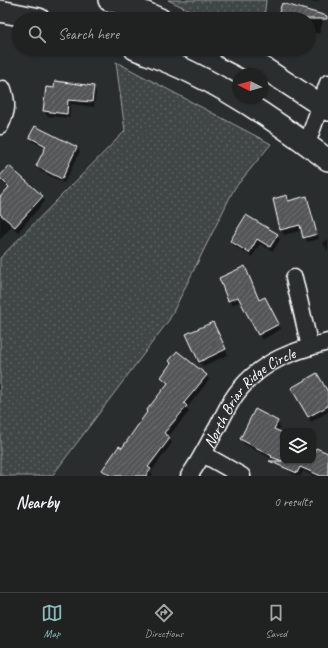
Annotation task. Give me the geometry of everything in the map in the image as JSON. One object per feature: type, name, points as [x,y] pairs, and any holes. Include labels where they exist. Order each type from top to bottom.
[{"type":"main road","points":[[109,0],[144,12]]},
{"type":"main road","points":[[0,11],[12,13]]},
{"type":"main road","points":[[152,56],[184,69],[232,95],[307,144],[328,160]]},
{"type":"main road","points":[[242,56],[256,63],[325,108]]},
{"type":"street","points":[[307,144],[325,108],[328,82]]},
{"type":"street","points":[[0,126],[6,114],[7,102],[3,89]]},
{"type":"street","points":[[294,278],[310,347]]},
{"type":"street","name":"North Briar Ridge Circle","points":[[188,476],[203,454],[233,399],[240,389],[257,372],[286,354],[328,342]]},
{"type":"street","points":[[203,454],[242,476]]},
{"type":"shaded area","points":[[168,0],[266,0],[265,12],[193,12]]},
{"type":"shaded area","points":[[116,62],[271,144],[234,189],[169,320],[52,476],[0,476],[0,258],[125,131]]},
{"type":"building","points":[[282,3],[313,12],[279,12]]},
{"type":"building","points":[[316,13],[327,16],[327,19],[316,19]]},
{"type":"building","points":[[55,81],[94,86],[92,102],[68,100],[67,114],[43,111],[46,87],[54,88]]},
{"type":"building","points":[[35,126],[77,147],[62,179],[36,166],[46,146],[29,137]]},
{"type":"building","points":[[9,166],[43,196],[15,227],[0,214],[0,197],[9,187],[0,178],[0,176]]},
{"type":"building","points":[[287,195],[288,201],[307,196],[317,234],[303,238],[300,225],[280,230],[273,199]]},
{"type":"building","points":[[246,215],[278,234],[270,247],[257,239],[249,253],[230,241]]},
{"type":"building","points":[[245,266],[259,300],[265,297],[279,324],[258,335],[238,297],[228,301],[219,278]]},
{"type":"building","points":[[213,322],[226,349],[199,362],[186,334]]},
{"type":"building","points":[[177,351],[207,375],[184,403],[187,406],[164,433],[170,438],[148,467],[151,469],[146,476],[111,476],[102,470],[119,446],[122,448],[147,412],[146,411],[168,383],[161,377],[171,363],[169,361]]},
{"type":"building","points":[[317,373],[328,392],[328,406],[308,417],[291,388]]},
{"type":"building","points":[[255,409],[278,421],[274,429],[280,432],[280,460],[271,457],[272,456],[240,439]]},
{"type":"building","points":[[316,448],[328,453],[328,476],[321,476],[300,467],[297,473],[269,461],[280,461],[280,464],[316,464]]}]
